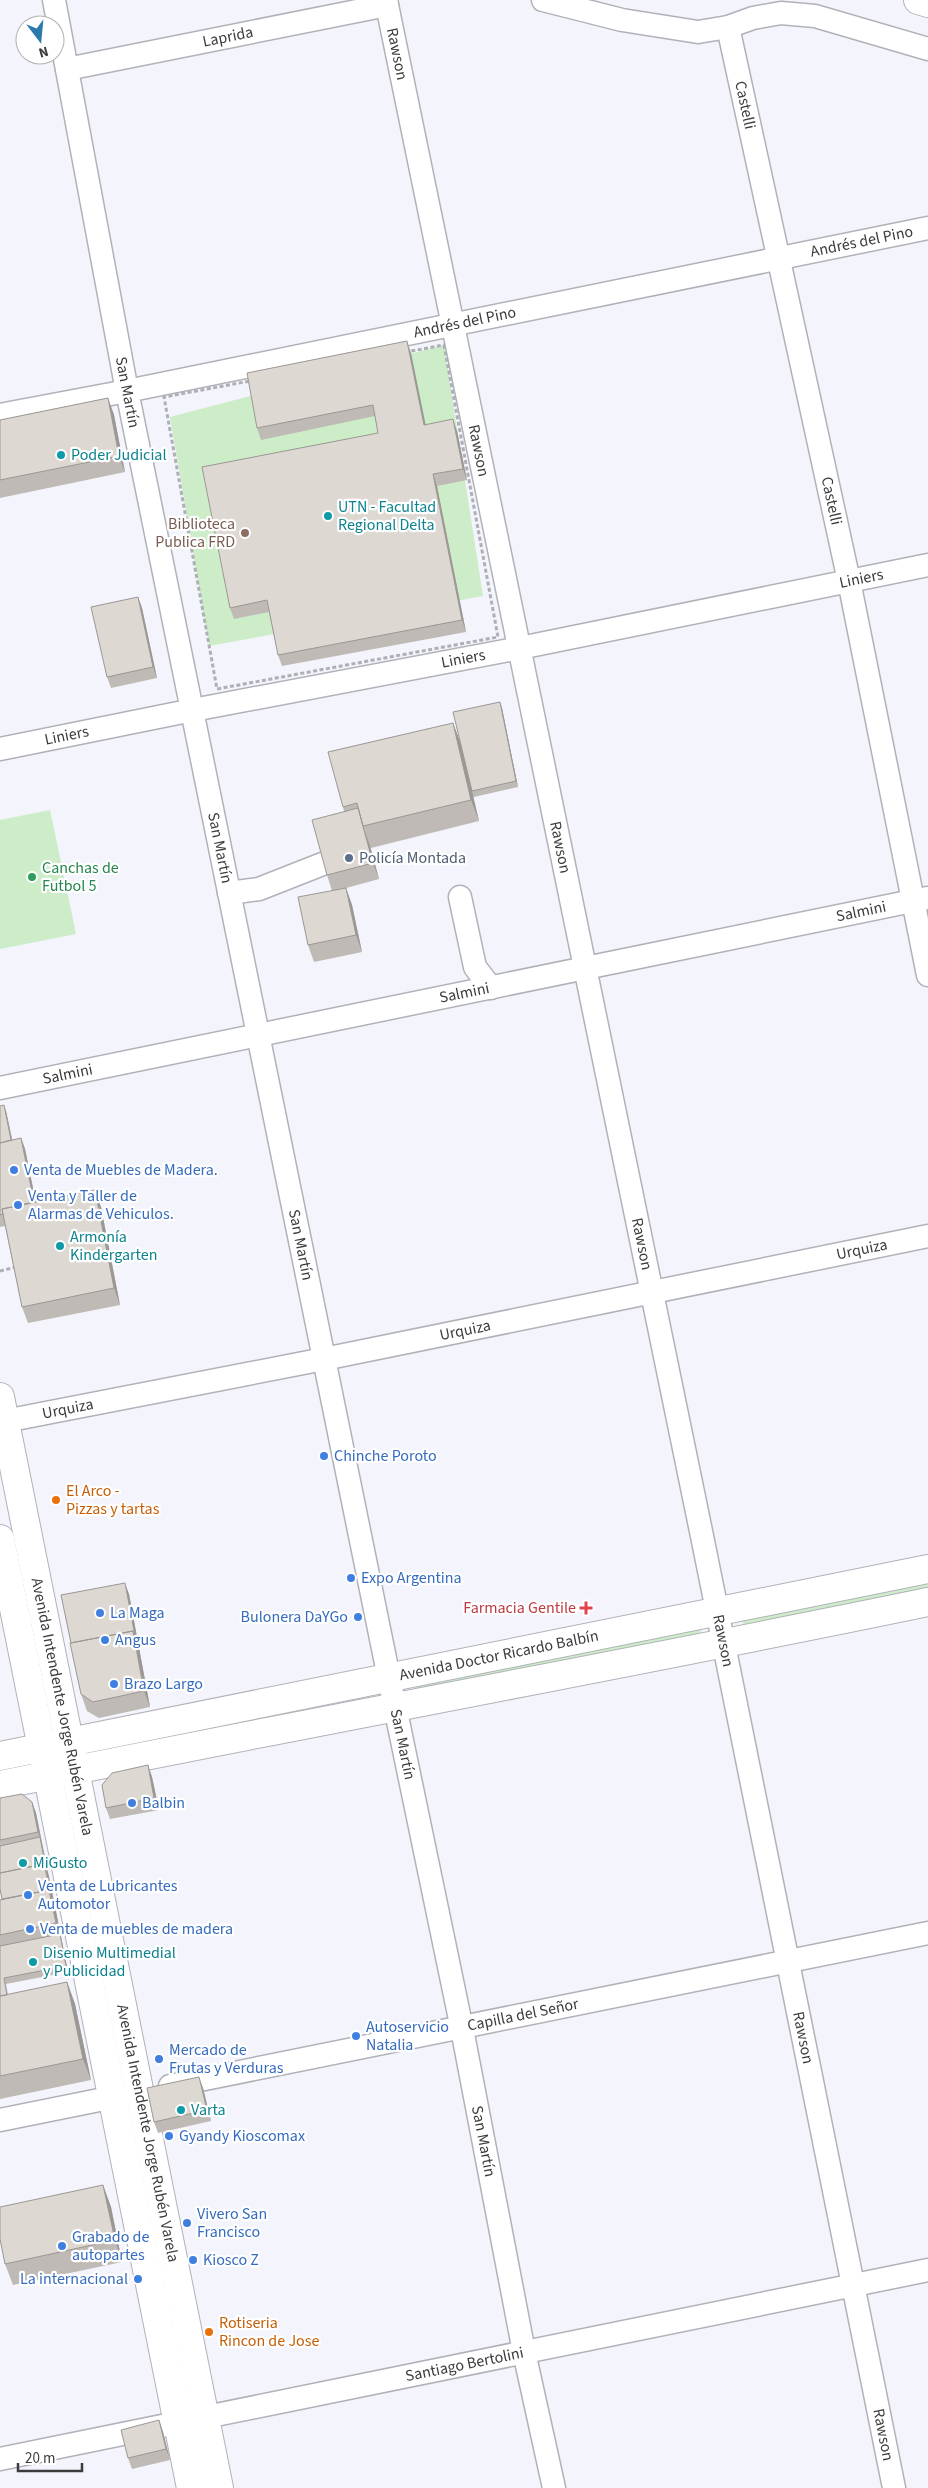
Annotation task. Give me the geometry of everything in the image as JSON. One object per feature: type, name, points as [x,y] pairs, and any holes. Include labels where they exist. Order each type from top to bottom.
[{"type":"main road","points":[[918,0],[928,2]]},
{"type":"main road","name":"Avenida Intendente Jorge Rubén Varela","points":[[2,1413],[75,1770],[178,2423],[191,2488]]},
{"type":"main road","name":"Avenida Intendente Jorge Rubén Varela","points":[[0,1539],[48,1776],[127,2094],[219,2488]]},
{"type":"main road","name":"Avenida Doctor Ricardo Balbín","points":[[0,1756],[928,1569]]},
{"type":"main road","name":"Avenida Doctor Ricardo Balbín","points":[[0,1785],[395,1706],[724,1644],[928,1602]]},
{"type":"street","name":"San Martín","points":[[54,0],[127,391],[462,2028],[524,2352],[554,2488]]},
{"type":"street","points":[[543,0],[622,20],[698,32],[728,27],[753,18],[781,13],[815,16],[928,49]]},
{"type":"street","name":"Laprida","points":[[67,69],[387,3]]},
{"type":"street","name":"Rawson","points":[[387,3],[724,1644],[894,2488]]},
{"type":"street","name":"Castelli","points":[[728,27],[921,900],[928,975]]},
{"type":"street","name":"Andrés del Pino","points":[[0,415],[127,391],[928,228]]},
{"type":"street","name":"Liniers","points":[[0,749],[520,648],[928,565]]},
{"type":"street","points":[[230,892],[259,889],[325,862]]},
{"type":"street","points":[[460,897],[475,967],[491,988]]},
{"type":"street","name":"Salmini","points":[[0,1088],[921,900]]},
{"type":"street","name":"Urquiza","points":[[2,1413],[324,1359],[928,1236]]},
{"type":"street","name":"Capilla del Señor","points":[[0,2120],[928,1933]]},
{"type":"street","name":"Santiago Bertolini","points":[[0,2459],[928,2270]]},
{"type":"path","points":[[444,345],[498,637],[217,689],[164,397],[444,345]]},
{"type":"path","points":[[0,1270],[16,1267]]},
{"type":"green space","name":"UTN - Facultad Regional Delta","points":[[444,345],[483,596],[209,646],[170,417]]},
{"type":"green space","name":"Canchas de Futbol 5","points":[[50,810],[76,934],[0,949],[0,820]]},
{"type":"green space","points":[[928,1579],[928,1590],[745,1625],[742,1622],[743,1618]]},
{"type":"green space","points":[[700,1626],[702,1629],[698,1636],[418,1691],[416,1688],[417,1683]]},
{"type":"building","name":"UTN - Facultad Regional Delta","points":[[407,341],[424,425],[453,419],[463,469],[433,474],[462,620],[278,655],[267,600],[230,608],[202,467],[378,433],[373,405],[257,428],[247,373]]},
{"type":"building","name":"Poder Judicial","points":[[108,398],[119,456],[0,480],[0,420]]},
{"type":"building","points":[[138,597],[153,667],[107,677],[91,607]]},
{"type":"building","points":[[500,702],[516,781],[472,791],[453,712]]},
{"type":"building","points":[[453,723],[471,800],[363,826],[357,803],[343,807],[328,752]]},
{"type":"building","name":"Policía Montada","points":[[358,808],[373,863],[327,875],[312,820]]},
{"type":"building","points":[[346,888],[356,935],[308,945],[298,897]]},
{"type":"building","points":[[4,1105],[11,1140],[0,1143],[0,1106]]},
{"type":"building","points":[[21,1138],[34,1202],[2,1209],[3,1214],[0,1215],[0,1143]]},
{"type":"building","name":"Armonía Kindergarten","points":[[95,1190],[114,1288],[22,1307],[2,1209]]},
{"type":"building","points":[[125,1583],[135,1636],[133,1631],[71,1643],[61,1595]]},
{"type":"building","name":"Brazo Largo","points":[[133,1631],[144,1691],[93,1702],[81,1694],[70,1643]]},
{"type":"building","points":[[148,1765],[154,1798],[106,1808],[102,1785],[112,1773]]},
{"type":"building","points":[[22,1794],[32,1802],[38,1832],[0,1840],[0,1798]]},
{"type":"building","name":"MiGusto","points":[[40,1837],[46,1869],[44,1864],[0,1873],[0,1846]]},
{"type":"building","points":[[44,1864],[51,1895],[49,1890],[2,1899],[0,1873]]},
{"type":"building","points":[[49,1890],[56,1923],[0,1935],[0,1900]]},
{"type":"building","name":"Disenio Multimedial y Publicidad","points":[[60,1934],[66,1966],[4,1978],[7,1995],[0,1996],[0,1946]]},
{"type":"building","points":[[67,1982],[83,2059],[0,2076],[0,1996]]},
{"type":"building","name":"Varta","points":[[199,2077],[207,2110],[154,2122],[147,2088]]},
{"type":"building","points":[[103,2185],[115,2240],[5,2264],[0,2239],[0,2207]]},
{"type":"building","points":[[159,2420],[166,2449],[128,2458],[121,2430]]},
{"type":"place","name":"Poder Judicial","points":[[61,455]]},
{"type":"place","name":"UTN - Facultad Regional Delta","points":[[328,516]]},
{"type":"place","name":"Biblioteca Publica FRD","points":[[245,533]]},
{"type":"place","name":"Policía Montada","points":[[349,858]]},
{"type":"place","name":"Canchas de Futbol 5","points":[[32,877]]},
{"type":"place","name":"Venta de Muebles de Madera.","points":[[14,1170]]},
{"type":"place","name":"Venta y Taller de Alarmas de Vehiculos.","points":[[18,1205]]},
{"type":"place","name":"Armonía Kindergarten","points":[[60,1246]]},
{"type":"place","name":"Chinche Poroto","points":[[324,1456]]},
{"type":"place","name":"El Arco - Pizzas y tartas","points":[[56,1500]]},
{"type":"place","name":"Expo Argentina","points":[[351,1578]]},
{"type":"place","name":"Farmacia Gentile","points":[[586,1608]]},
{"type":"place","name":"La Maga","points":[[100,1613]]},
{"type":"place","name":"Bulonera DaYGo","points":[[358,1617]]},
{"type":"place","name":"Angus","points":[[105,1640]]},
{"type":"place","name":"Brazo Largo","points":[[114,1684]]},
{"type":"place","name":"Balbin","points":[[132,1803]]},
{"type":"place","name":"MiGusto","points":[[23,1863]]},
{"type":"place","name":"Venta de Lubricantes Automotor","points":[[28,1895]]},
{"type":"place","name":"Venta de muebles de madera","points":[[30,1929]]},
{"type":"place","name":"Disenio Multimedial y Publicidad","points":[[33,1962]]},
{"type":"place","name":"Autoservicio Natalia","points":[[356,2036]]},
{"type":"place","name":"Mercado de Frutas y Verduras","points":[[159,2059]]},
{"type":"place","name":"Varta","points":[[181,2110]]},
{"type":"place","name":"Gyandy Kioscomax","points":[[169,2136]]},
{"type":"place","name":"Vivero San Francisco","points":[[187,2223]]},
{"type":"place","name":"Grabado de autopartes","points":[[62,2246]]},
{"type":"place","name":"Kiosco Z","points":[[193,2260]]},
{"type":"place","name":"La internacional","points":[[138,2279]]},
{"type":"place","name":"Rotiseria Rincon de Jose","points":[[209,2332]]}]
